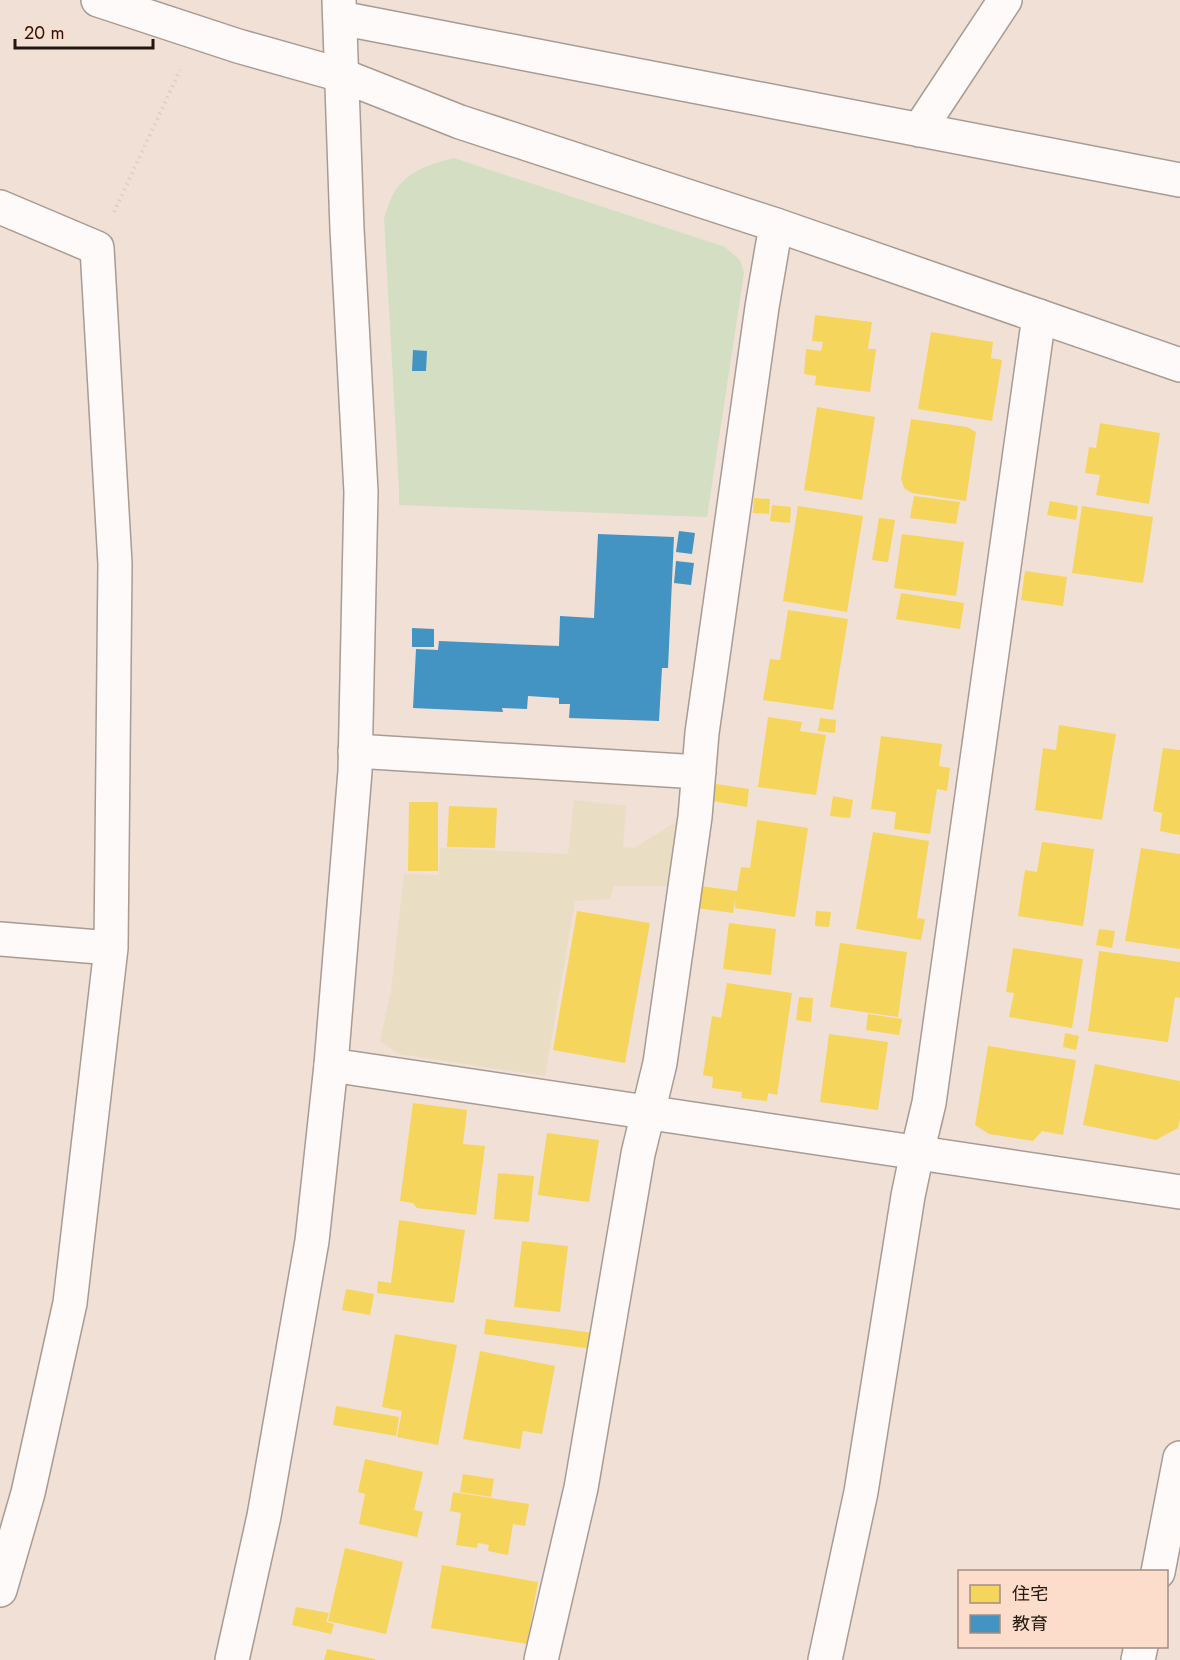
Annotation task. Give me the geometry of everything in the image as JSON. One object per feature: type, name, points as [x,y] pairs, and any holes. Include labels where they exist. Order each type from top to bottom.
[{"type":"street","points":[[919,130],[1005,0]]},
{"type":"street","points":[[106,1],[238,46],[342,75],[460,122],[776,225],[1180,364]]},
{"type":"street","points":[[232,1660],[264,1516],[312,1241],[331,1065],[355,771],[361,492],[347,229],[340,9],[919,130],[1180,180]]},
{"type":"street","points":[[0,207],[97,248],[115,564],[111,948],[70,1303],[28,1493],[0,1590]]},
{"type":"street","points":[[541,1660],[581,1488],[638,1154],[660,1063],[694,817],[702,733],[762,307],[776,225]]},
{"type":"street","points":[[825,1660],[861,1492],[908,1196],[929,1103],[1040,316]]},
{"type":"street","points":[[355,751],[699,772]]},
{"type":"street","points":[[0,939],[111,948]]},
{"type":"street","points":[[331,1065],[1180,1192]]},
{"type":"street","points":[[1158,1570],[1180,1458]]},
{"type":"path","points":[[97,248],[183,65]]},
{"type":"green space","points":[[454,158],[725,247],[740,260],[744,273],[707,517],[399,505],[384,218],[393,194],[407,178],[429,166]]},
{"type":"sand","points":[[574,800],[626,806],[623,847],[634,848],[679,820],[671,886],[614,886],[610,899],[575,901],[545,1076],[399,1054],[380,1041],[391,990],[404,874],[439,875],[440,848],[568,854]]},
{"type":"building: 住宅","points":[[815,315],[872,322],[868,349],[876,349],[870,392],[815,385],[816,376],[804,374],[806,349],[821,351],[823,342],[812,341]]},
{"type":"building: 住宅","points":[[931,332],[993,342],[991,358],[1002,360],[992,421],[918,409]]},
{"type":"building: 住宅","points":[[817,407],[875,417],[862,500],[804,490]]},
{"type":"building: 住宅","points":[[911,419],[967,427],[976,432],[966,501],[912,493],[904,488],[901,479]]},
{"type":"building: 住宅","points":[[1100,423],[1160,433],[1149,504],[1096,495],[1100,475],[1085,473],[1089,447],[1096,448]]},
{"type":"building: 住宅","points":[[914,496],[960,502],[956,524],[910,518]]},
{"type":"building: 住宅","points":[[754,498],[770,499],[769,514],[753,513]]},
{"type":"building: 住宅","points":[[1050,501],[1078,506],[1076,520],[1047,515]]},
{"type":"building: 住宅","points":[[772,505],[791,507],[790,523],[770,521]]},
{"type":"building: 住宅","points":[[798,506],[863,516],[847,612],[783,601]]},
{"type":"building: 住宅","points":[[1082,506],[1153,517],[1143,583],[1072,573]]},
{"type":"building: 住宅","points":[[879,518],[895,520],[888,562],[872,560]]},
{"type":"building: 住宅","points":[[902,534],[964,542],[956,596],[894,588]]},
{"type":"building: 住宅","points":[[1025,571],[1067,577],[1063,606],[1021,600]]},
{"type":"building: 住宅","points":[[901,593],[964,603],[960,629],[896,619]]},
{"type":"building: 住宅","points":[[788,610],[848,619],[833,710],[763,700],[770,659],[780,660]]},
{"type":"building: 住宅","points":[[768,717],[802,722],[800,731],[826,735],[816,795],[758,787]]},
{"type":"building: 住宅","points":[[820,718],[836,720],[835,733],[818,731]]},
{"type":"building: 住宅","points":[[1059,725],[1116,734],[1102,820],[1035,810],[1043,748],[1056,750]]},
{"type":"building: 住宅","points":[[881,736],[942,744],[939,766],[950,768],[947,791],[937,789],[930,834],[894,829],[896,812],[871,809]]},
{"type":"building: 住宅","points":[[1163,748],[1180,750],[1180,835],[1160,831],[1162,813],[1153,811]]},
{"type":"building: 住宅","points":[[716,784],[749,789],[747,807],[713,801]]},
{"type":"building: 住宅","points":[[833,796],[853,800],[850,818],[830,816]]},
{"type":"building: 住宅","points":[[409,802],[438,802],[438,871],[408,871]]},
{"type":"building: 住宅","points":[[449,806],[497,808],[495,848],[447,847]]},
{"type":"building: 住宅","points":[[757,820],[808,828],[795,917],[735,908],[735,899],[733,913],[697,908],[700,886],[737,891],[741,867],[750,868]]},
{"type":"building: 住宅","points":[[873,832],[929,841],[917,918],[925,919],[921,940],[856,929]]},
{"type":"building: 住宅","points":[[1042,842],[1094,849],[1083,926],[1018,916],[1025,870],[1037,872]]},
{"type":"building: 住宅","points":[[1141,848],[1180,854],[1180,949],[1125,941]]},
{"type":"building: 住宅","points":[[577,911],[650,923],[625,1063],[553,1050]]},
{"type":"building: 住宅","points":[[816,911],[831,912],[829,927],[815,926]]},
{"type":"building: 住宅","points":[[729,923],[776,929],[771,975],[723,969]]},
{"type":"building: 住宅","points":[[1099,929],[1115,931],[1112,948],[1096,945]]},
{"type":"building: 住宅","points":[[840,943],[907,952],[898,1017],[830,1007]]},
{"type":"building: 住宅","points":[[1013,948],[1083,959],[1072,1028],[1009,1017],[1014,993],[1006,992]]},
{"type":"building: 住宅","points":[[1099,951],[1180,962],[1180,998],[1175,997],[1168,1042],[1088,1031]]},
{"type":"building: 住宅","points":[[727,983],[792,993],[777,1095],[768,1093],[767,1101],[741,1098],[742,1092],[712,1088],[713,1077],[703,1075],[712,1016],[721,1018]]},
{"type":"building: 住宅","points":[[799,997],[813,998],[811,1022],[796,1020]]},
{"type":"building: 住宅","points":[[868,1014],[902,1019],[899,1035],[866,1030]]},
{"type":"building: 住宅","points":[[1065,1033],[1079,1036],[1076,1050],[1063,1047]]},
{"type":"building: 住宅","points":[[829,1034],[888,1042],[878,1110],[820,1102]]},
{"type":"building: 住宅","points":[[988,1046],[1076,1060],[1063,1135],[1042,1131],[1033,1141],[989,1134],[975,1125]]},
{"type":"building: 住宅","points":[[1095,1064],[1180,1081],[1178,1128],[1156,1140],[1083,1125]]},
{"type":"building: 住宅","points":[[413,1103],[467,1110],[463,1144],[485,1146],[476,1215],[417,1208],[413,1203],[400,1201]]},
{"type":"building: 住宅","points":[[547,1133],[599,1140],[589,1202],[538,1195]]},
{"type":"building: 住宅","points":[[498,1173],[534,1176],[529,1222],[494,1219]]},
{"type":"building: 住宅","points":[[399,1220],[465,1230],[454,1303],[377,1293],[378,1281],[391,1283]]},
{"type":"building: 住宅","points":[[522,1241],[568,1246],[560,1312],[514,1307]]},
{"type":"building: 住宅","points":[[346,1289],[374,1294],[370,1315],[342,1310]]},
{"type":"building: 住宅","points":[[486,1319],[594,1333],[592,1349],[484,1334]]},
{"type":"building: 住宅","points":[[395,1334],[457,1345],[438,1445],[397,1437],[402,1411],[382,1407]]},
{"type":"building: 住宅","points":[[480,1351],[555,1366],[542,1434],[523,1431],[520,1449],[463,1439]]},
{"type":"building: 住宅","points":[[336,1406],[399,1417],[396,1436],[333,1425]]},
{"type":"building: 住宅","points":[[365,1459],[423,1472],[414,1510],[423,1512],[417,1537],[359,1524],[365,1494],[358,1492]]},
{"type":"building: 住宅","points":[[463,1474],[494,1479],[491,1497],[460,1492]]},
{"type":"building: 住宅","points":[[453,1492],[529,1504],[525,1526],[513,1524],[508,1555],[488,1551],[489,1545],[478,1543],[477,1548],[456,1545],[461,1513],[450,1511]]},
{"type":"building: 住宅","points":[[345,1548],[403,1562],[386,1634],[328,1621]]},
{"type":"building: 住宅","points":[[442,1565],[538,1582],[527,1644],[431,1628]]},
{"type":"building: 住宅","points":[[296,1607],[329,1613],[326,1622],[334,1624],[331,1634],[292,1625]]},
{"type":"building: 住宅","points":[[327,1649],[375,1659],[375,1660],[324,1660]]},
{"type":"building: 教育","points":[[413,350],[427,351],[426,371],[412,371]]},
{"type":"building: 教育","points":[[679,531],[695,533],[692,554],[676,552]]},
{"type":"building: 教育","points":[[598,534],[674,537],[668,668],[662,668],[659,721],[569,718],[570,704],[559,704],[559,698],[528,696],[527,709],[502,708],[503,712],[413,708],[416,649],[438,650],[439,641],[559,646],[560,616],[594,618]]},
{"type":"building: 教育","points":[[676,561],[694,563],[691,585],[674,583]]},
{"type":"building: 教育","points":[[412,628],[434,629],[434,647],[412,647]]}]
